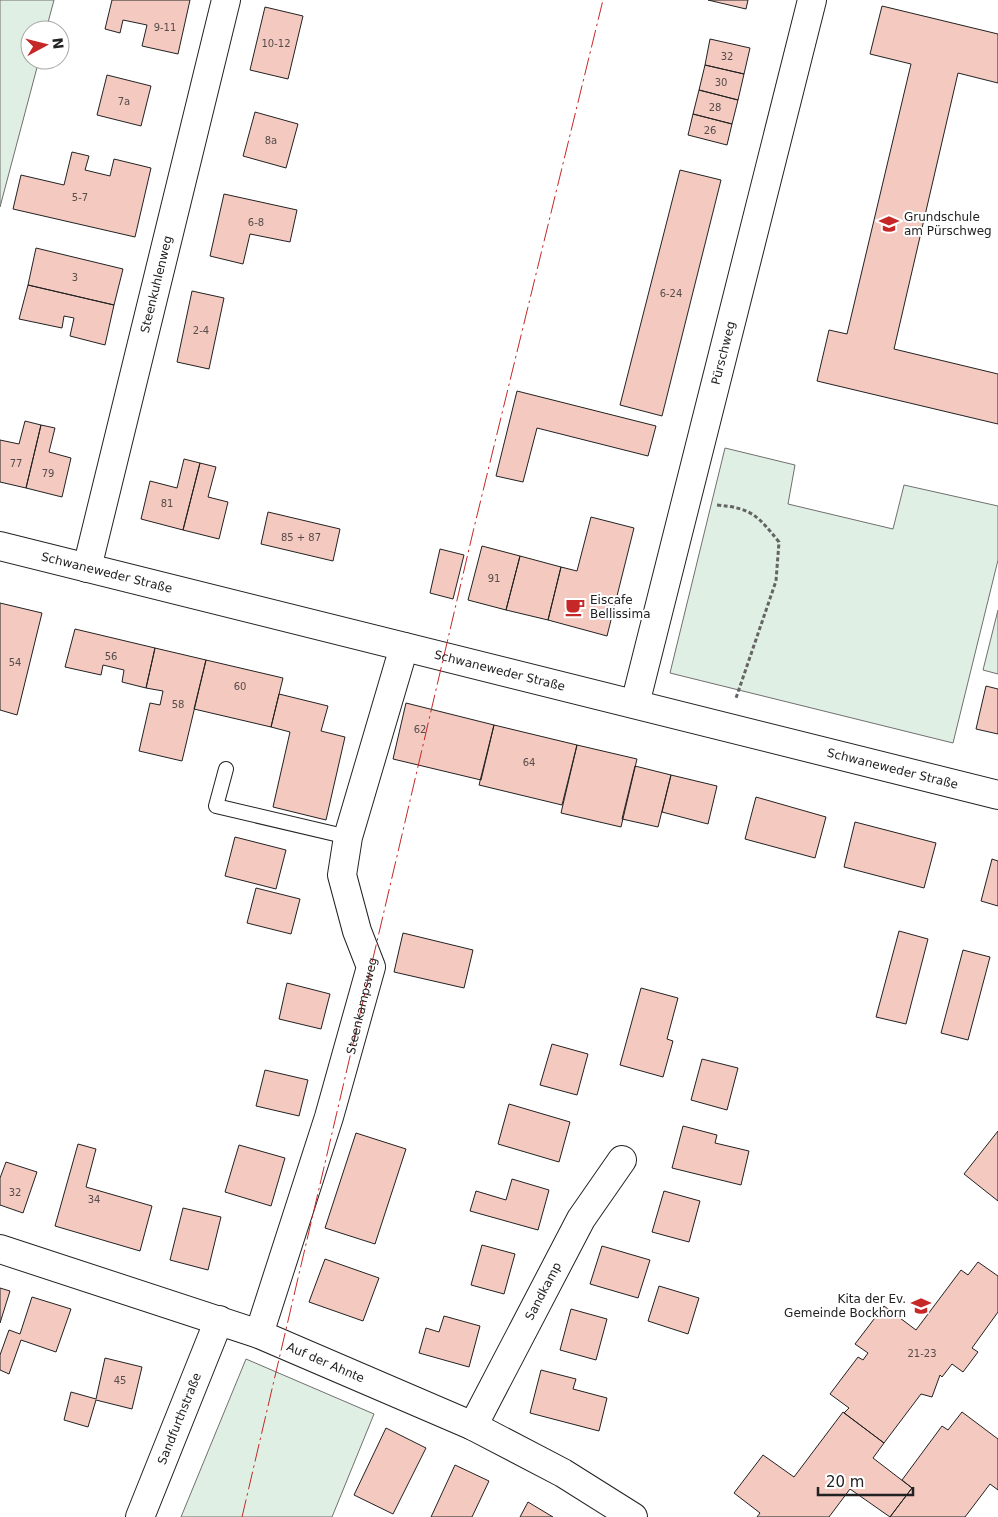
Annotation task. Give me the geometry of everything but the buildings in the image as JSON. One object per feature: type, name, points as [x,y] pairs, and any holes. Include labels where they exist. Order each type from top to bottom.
[{"type":"street","name":"Steenkuhlenweg","points":[[88,568],[226,0]]},
{"type":"street","name":"Pürschweg","points":[[635,704],[812,0]]},
{"type":"street","name":"Schwaneweder Straße","points":[[0,546],[998,795]]},
{"type":"street","name":"Steenkampsweg","points":[[259,1334],[329,1117],[371,967],[356,931],[342,875],[348,837],[404,647]]},
{"type":"street","name":"Sandkamp","points":[[473,1426],[581,1220],[622,1160]]},
{"type":"street","name":"Auf der Ahnte","points":[[0,1249],[259,1334],[473,1426],[563,1473],[633,1517]]},
{"type":"street","name":"Sandfurthstraße","points":[[140,1517],[219,1320]]},
{"type":"lane","points":[[226,769],[216,806],[348,837]]},
{"type":"path","points":[[686,501],[733,506],[758,517],[779,542],[776,581],[726,727]]},
{"type":"green space","points":[[0,0],[54,0],[49,20],[20,20],[20,70],[36,70],[0,207]]},
{"type":"green space","points":[[725,448],[795,465],[788,504],[893,529],[904,485],[998,506],[998,560],[953,743],[670,673]]},
{"type":"green space","points":[[998,610],[998,674],[983,670]]},
{"type":"green space","points":[[246,1359],[374,1414],[332,1517],[181,1517]]},
{"type":"power","points":[[242,1517],[473,532],[603,0]]},
{"type":"place","name":"Grundschule am Pürschweg","points":[[889,224]]},
{"type":"place","name":"Eiscafe Bellissima","points":[[575,607]]},
{"type":"place","name":"Kita der Ev. Gemeinde Bockhorn","points":[[921,1306]]}]
